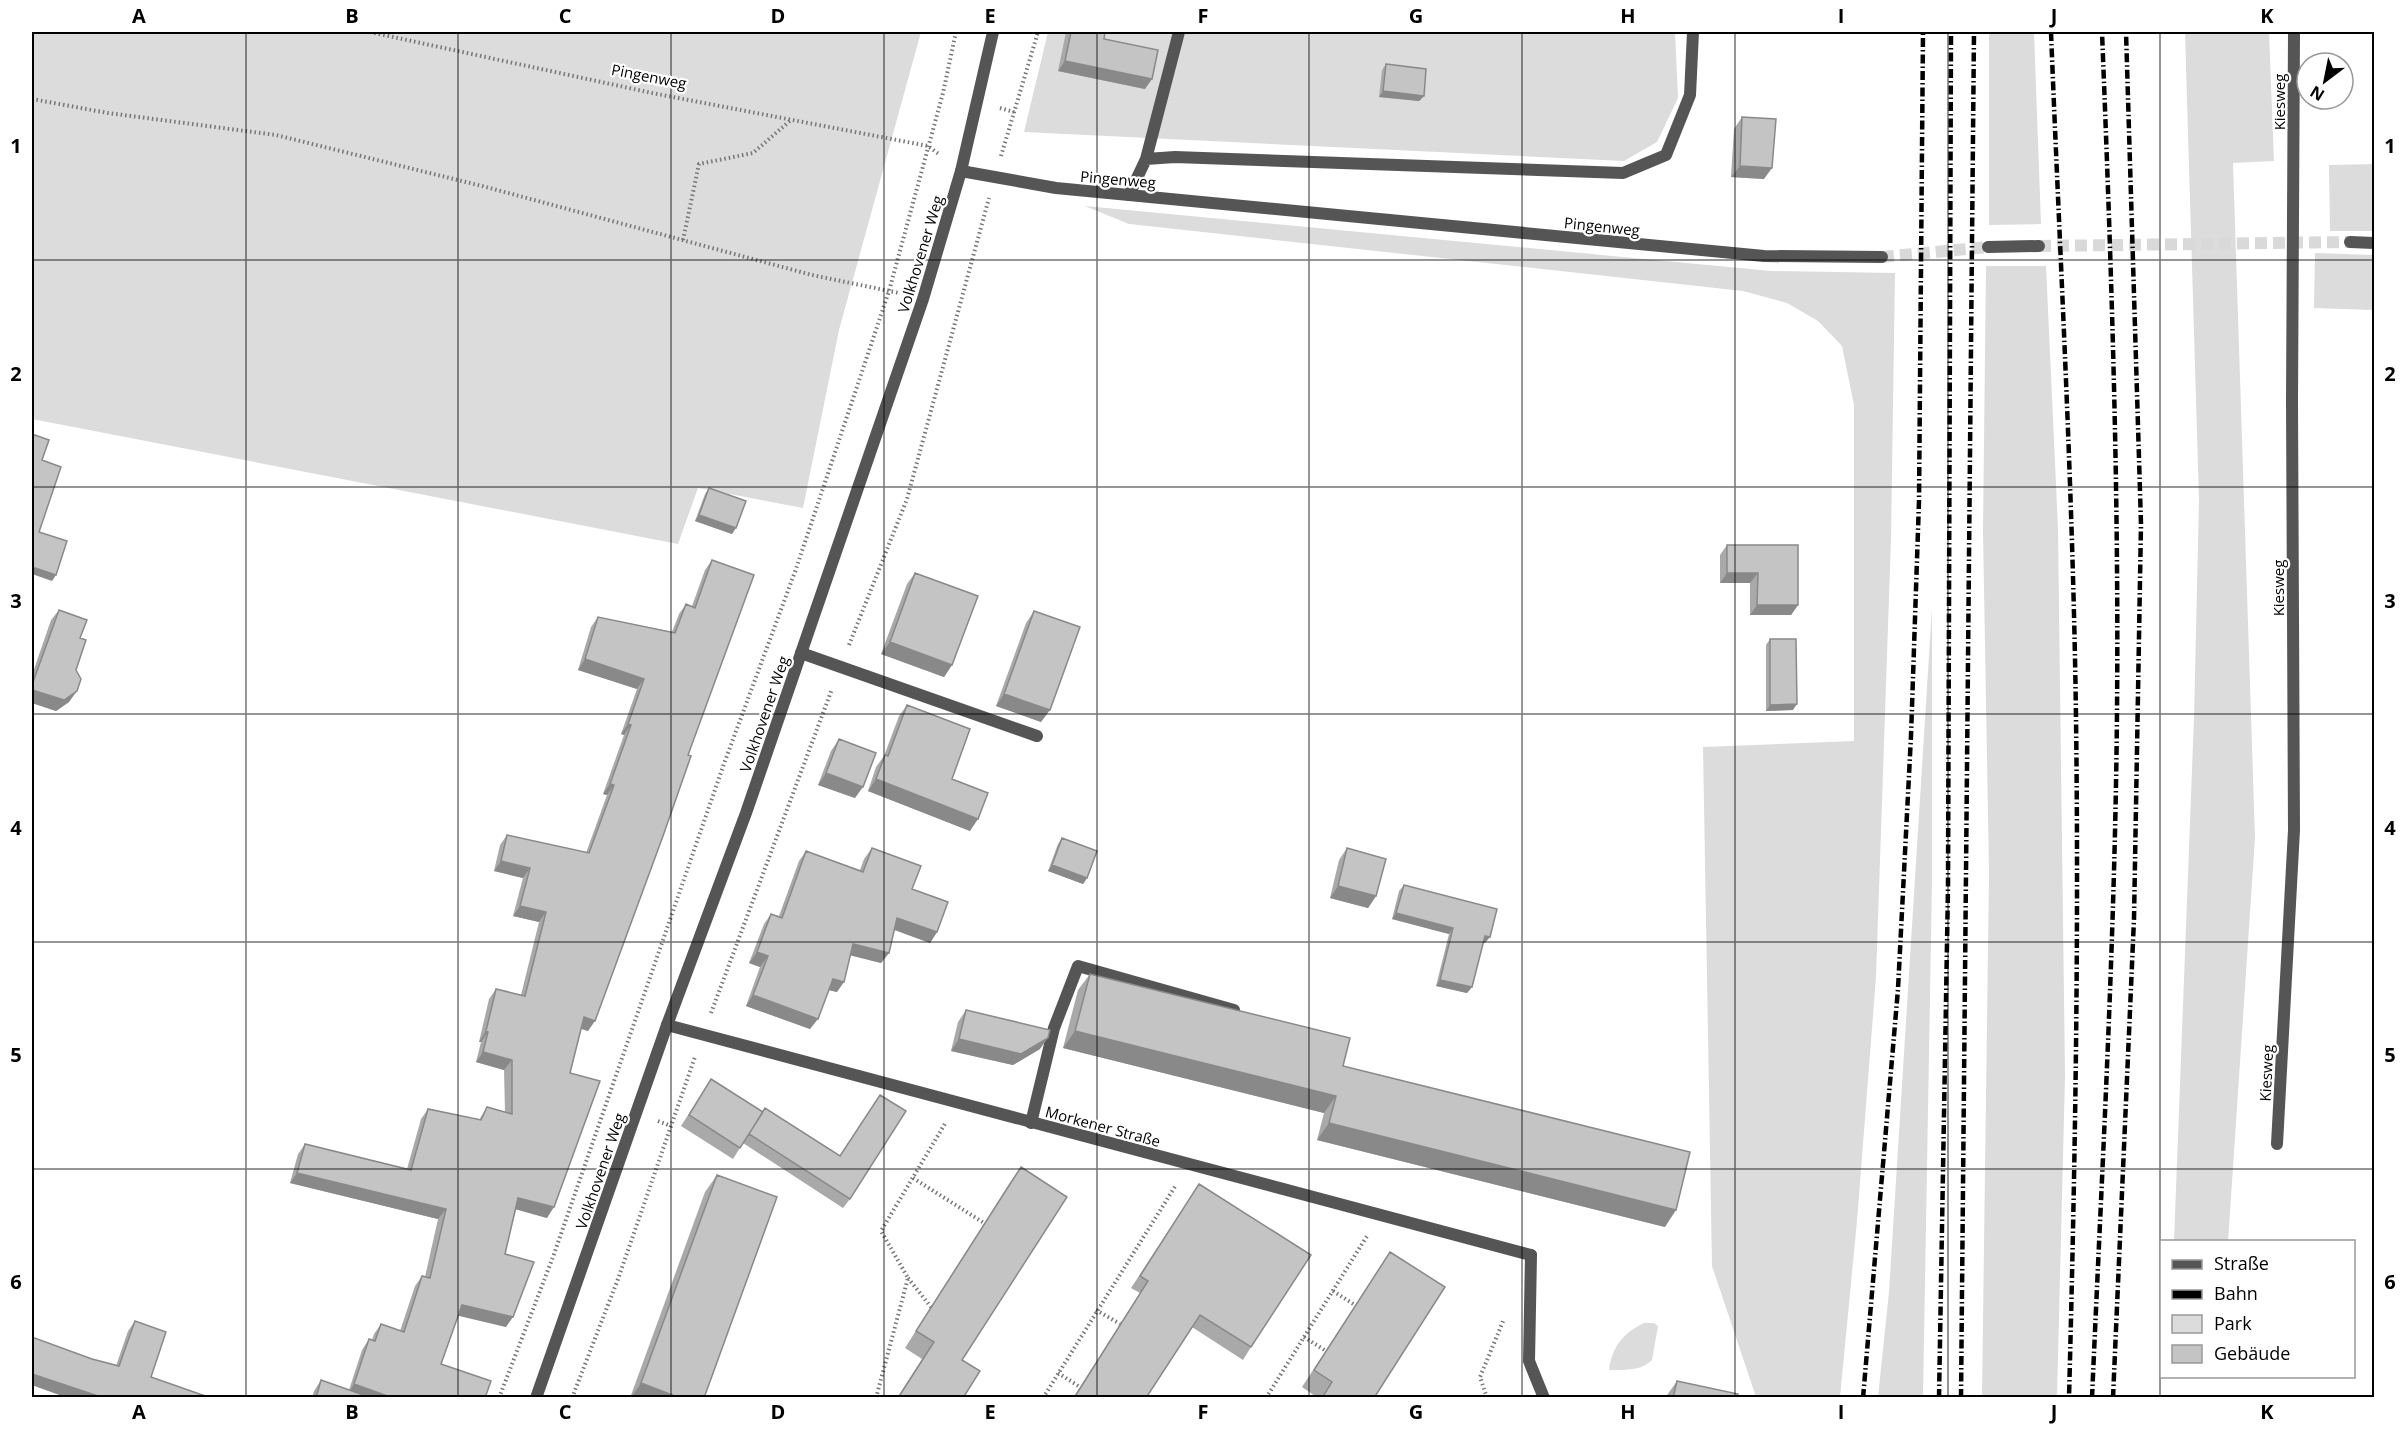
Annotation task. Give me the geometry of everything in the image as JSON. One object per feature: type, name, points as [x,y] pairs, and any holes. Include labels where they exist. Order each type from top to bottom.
[{"type":"street","name":"Volkhovener Weg","points":[[536,1398],[667,1025],[746,813],[923,298],[961,171],[993,32]]},
{"type":"street","points":[[1129,195],[1146,159],[1179,32]]},
{"type":"street","points":[[1146,159],[1175,157],[1623,173],[1666,155],[1690,95],[1693,32]]},
{"type":"street","name":"Kiesweg","points":[[2277,1144],[2294,830],[2292,413],[2294,32]]},
{"type":"street","name":"Pingenweg","points":[[961,171],[1056,188],[1764,256],[1882,257]]},
{"type":"street","points":[[2350,242],[2374,243]]},
{"type":"street","points":[[1988,247],[2039,246]]},
{"type":"street","points":[[801,652],[1037,736]]},
{"type":"street","points":[[1032,1123],[1054,1028],[1078,966],[1247,1013]]},
{"type":"street","name":"Morkener Straße","points":[[667,1025],[1531,1255],[1529,1361],[1544,1398]]},
{"type":"path","name":"Pingenweg","points":[[370,32],[651,93],[928,147],[961,171]]},
{"type":"path","points":[[499,1398],[553,1257],[721,772],[796,569],[890,291],[956,32]]},
{"type":"path","points":[[572,1398],[618,1279],[703,1034],[841,666],[907,499],[994,178],[1038,32]]},
{"type":"path","points":[[32,99],[108,113],[276,135],[486,187],[812,275],[923,298]]},
{"type":"path","points":[[683,240],[699,164],[753,153],[792,119]]},
{"type":"path","points":[[931,1307],[908,1278],[881,1231],[958,1102]]},
{"type":"path","points":[[1043,1398],[1096,1310],[1189,1165]]},
{"type":"path","points":[[913,1178],[984,1223]]},
{"type":"path","points":[[1266,1398],[1380,1215]]},
{"type":"path","points":[[876,1398],[908,1278]]},
{"type":"path","points":[[1333,1291],[1355,1305]]},
{"type":"path","points":[[1096,1310],[1120,1324]]},
{"type":"path","points":[[1487,1398],[1480,1377],[1506,1316]]},
{"type":"path","points":[[1304,1337],[1326,1351]]},
{"type":"path","points":[[1058,1373],[1080,1387]]},
{"type":"green space","points":[[32,32],[921,32],[839,330],[803,508],[698,488],[678,544],[32,419]]},
{"type":"green space","points":[[1048,32],[1675,32],[1678,98],[1657,142],[1624,161],[1024,132]]},
{"type":"green space","points":[[1989,32],[2034,32],[2041,224],[1989,225]]},
{"type":"green space","points":[[2185,32],[2269,32],[2274,161],[2233,163],[2255,838],[2228,1240],[2174,1240],[2194,718],[2199,500]]},
{"type":"green space","points":[[2374,164],[2374,231],[2330,231],[2329,165]]},
{"type":"green space","points":[[1085,206],[1771,271],[1895,273],[1891,539],[1876,977],[1857,1221],[1840,1397],[1756,1397],[1712,1266],[1703,747],[1854,741],[1854,405],[1842,346],[1818,321],[1787,303],[1743,291],[1129,224]]},
{"type":"green space","points":[[2315,253],[2374,255],[2374,310],[2314,308]]},
{"type":"green space","points":[[1986,266],[2046,266],[2058,528],[2065,1077],[2057,1397],[1982,1397],[1989,872],[1983,531]]},
{"type":"green space","points":[[1932,608],[1932,881],[1923,1397],[1878,1397],[1889,1292]]},
{"type":"green space","points":[[1644,1323],[1654,1323],[1658,1326],[1652,1360],[1638,1368],[1609,1370],[1613,1354],[1624,1336]]},
{"type":"building","points":[[1071,32],[1105,32],[1104,39],[1158,50],[1152,79],[1065,61]]},
{"type":"building","points":[[1386,64],[1426,69],[1424,96],[1383,91]]},
{"type":"building","points":[[1742,117],[1776,119],[1772,168],[1740,166]]},
{"type":"building","points":[[32,434],[49,440],[42,460],[61,467],[39,532],[67,541],[56,575],[32,567]]},
{"type":"building","points":[[709,488],[746,501],[736,528],[699,515]]},
{"type":"building","points":[[1727,545],[1798,545],[1798,605],[1757,605],[1758,573],[1727,573]]},
{"type":"building","points":[[712,560],[754,575],[688,755],[691,756],[663,836],[595,1021],[584,1017],[570,1073],[600,1081],[554,1207],[518,1198],[505,1254],[534,1262],[513,1317],[462,1305],[441,1364],[491,1381],[485,1398],[393,1398],[354,1384],[369,1339],[375,1341],[381,1324],[404,1332],[422,1276],[430,1278],[446,1209],[297,1173],[305,1144],[411,1170],[428,1109],[481,1120],[487,1107],[512,1114],[512,1060],[483,1052],[488,1032],[486,1031],[496,989],[525,996],[546,912],[520,906],[530,868],[501,861],[507,835],[589,853],[614,785],[610,784],[631,725],[628,724],[644,679],[585,659],[598,617],[675,633],[686,604],[695,608]]},
{"type":"building","points":[[915,573],[978,596],[952,665],[890,642]]},
{"type":"building","points":[[59,610],[87,620],[80,638],[86,640],[76,670],[81,679],[77,691],[64,700],[32,690]]},
{"type":"building","points":[[1034,611],[1080,627],[1050,710],[1004,694]]},
{"type":"building","points":[[1770,639],[1796,639],[1797,704],[1770,705]]},
{"type":"building","points":[[907,705],[970,729],[952,779],[988,793],[978,819],[876,779],[885,755],[888,756]]},
{"type":"building","points":[[839,739],[876,753],[863,787],[826,773]]},
{"type":"building","points":[[1062,838],[1097,851],[1087,878],[1052,865]]},
{"type":"building","points":[[872,848],[921,866],[912,889],[948,902],[937,932],[897,918],[889,953],[853,944],[844,982],[833,979],[818,1019],[753,995],[768,956],[757,952],[771,914],[782,918],[806,851],[863,872]]},
{"type":"building","points":[[1347,848],[1386,859],[1376,896],[1338,886]]},
{"type":"building","points":[[1404,885],[1497,909],[1490,937],[1485,936],[1472,987],[1440,980],[1453,928],[1396,913]]},
{"type":"building","points":[[1090,974],[1350,1038],[1343,1066],[1690,1152],[1676,1210],[1329,1123],[1336,1096],[1075,1031]]},
{"type":"building","points":[[966,1010],[1050,1030],[1048,1038],[1021,1054],[959,1039]]},
{"type":"building","points":[[711,1079],[763,1112],[740,1148],[689,1115]]},
{"type":"building","points":[[880,1095],[906,1111],[850,1199],[749,1134],[765,1108],[840,1156]]},
{"type":"building","points":[[1021,1167],[1067,1197],[962,1360],[980,1371],[963,1398],[898,1398],[934,1342],[916,1331]]},
{"type":"building","points":[[717,1175],[777,1197],[704,1398],[680,1398],[641,1383]]},
{"type":"building","points":[[1199,1184],[1311,1255],[1251,1347],[1200,1315],[1146,1398],[1074,1398],[1148,1281],[1140,1276]]},
{"type":"building","points":[[1390,1252],[1445,1287],[1374,1398],[1322,1398],[1332,1382],[1314,1370]]},
{"type":"building","points":[[135,1321],[166,1332],[151,1377],[211,1398],[104,1398],[32,1374],[32,1337],[92,1359],[119,1366]]},
{"type":"building","points":[[321,1380],[372,1398],[316,1398]]},
{"type":"building","points":[[1677,1381],[1738,1394],[1737,1398],[1673,1398]]},
{"type":"tunnel","points":[[2039,246],[2350,242]]},
{"type":"tunnel","points":[[1882,257],[1988,247]]},
{"type":"railway","points":[[1863,1398],[1898,989],[1911,736],[1919,501],[1923,32]]},
{"type":"railway","points":[[1939,1398],[1948,887],[1951,32]]},
{"type":"railway","points":[[1961,1398],[1974,32]]},
{"type":"railway","points":[[2051,32],[2069,460],[2076,718],[2076,1058],[2069,1398]]},
{"type":"railway","points":[[2092,1398],[2111,969],[2117,711],[2116,456],[2102,32]]},
{"type":"railway","points":[[2113,1398],[2134,919],[2141,524],[2126,32]]}]
